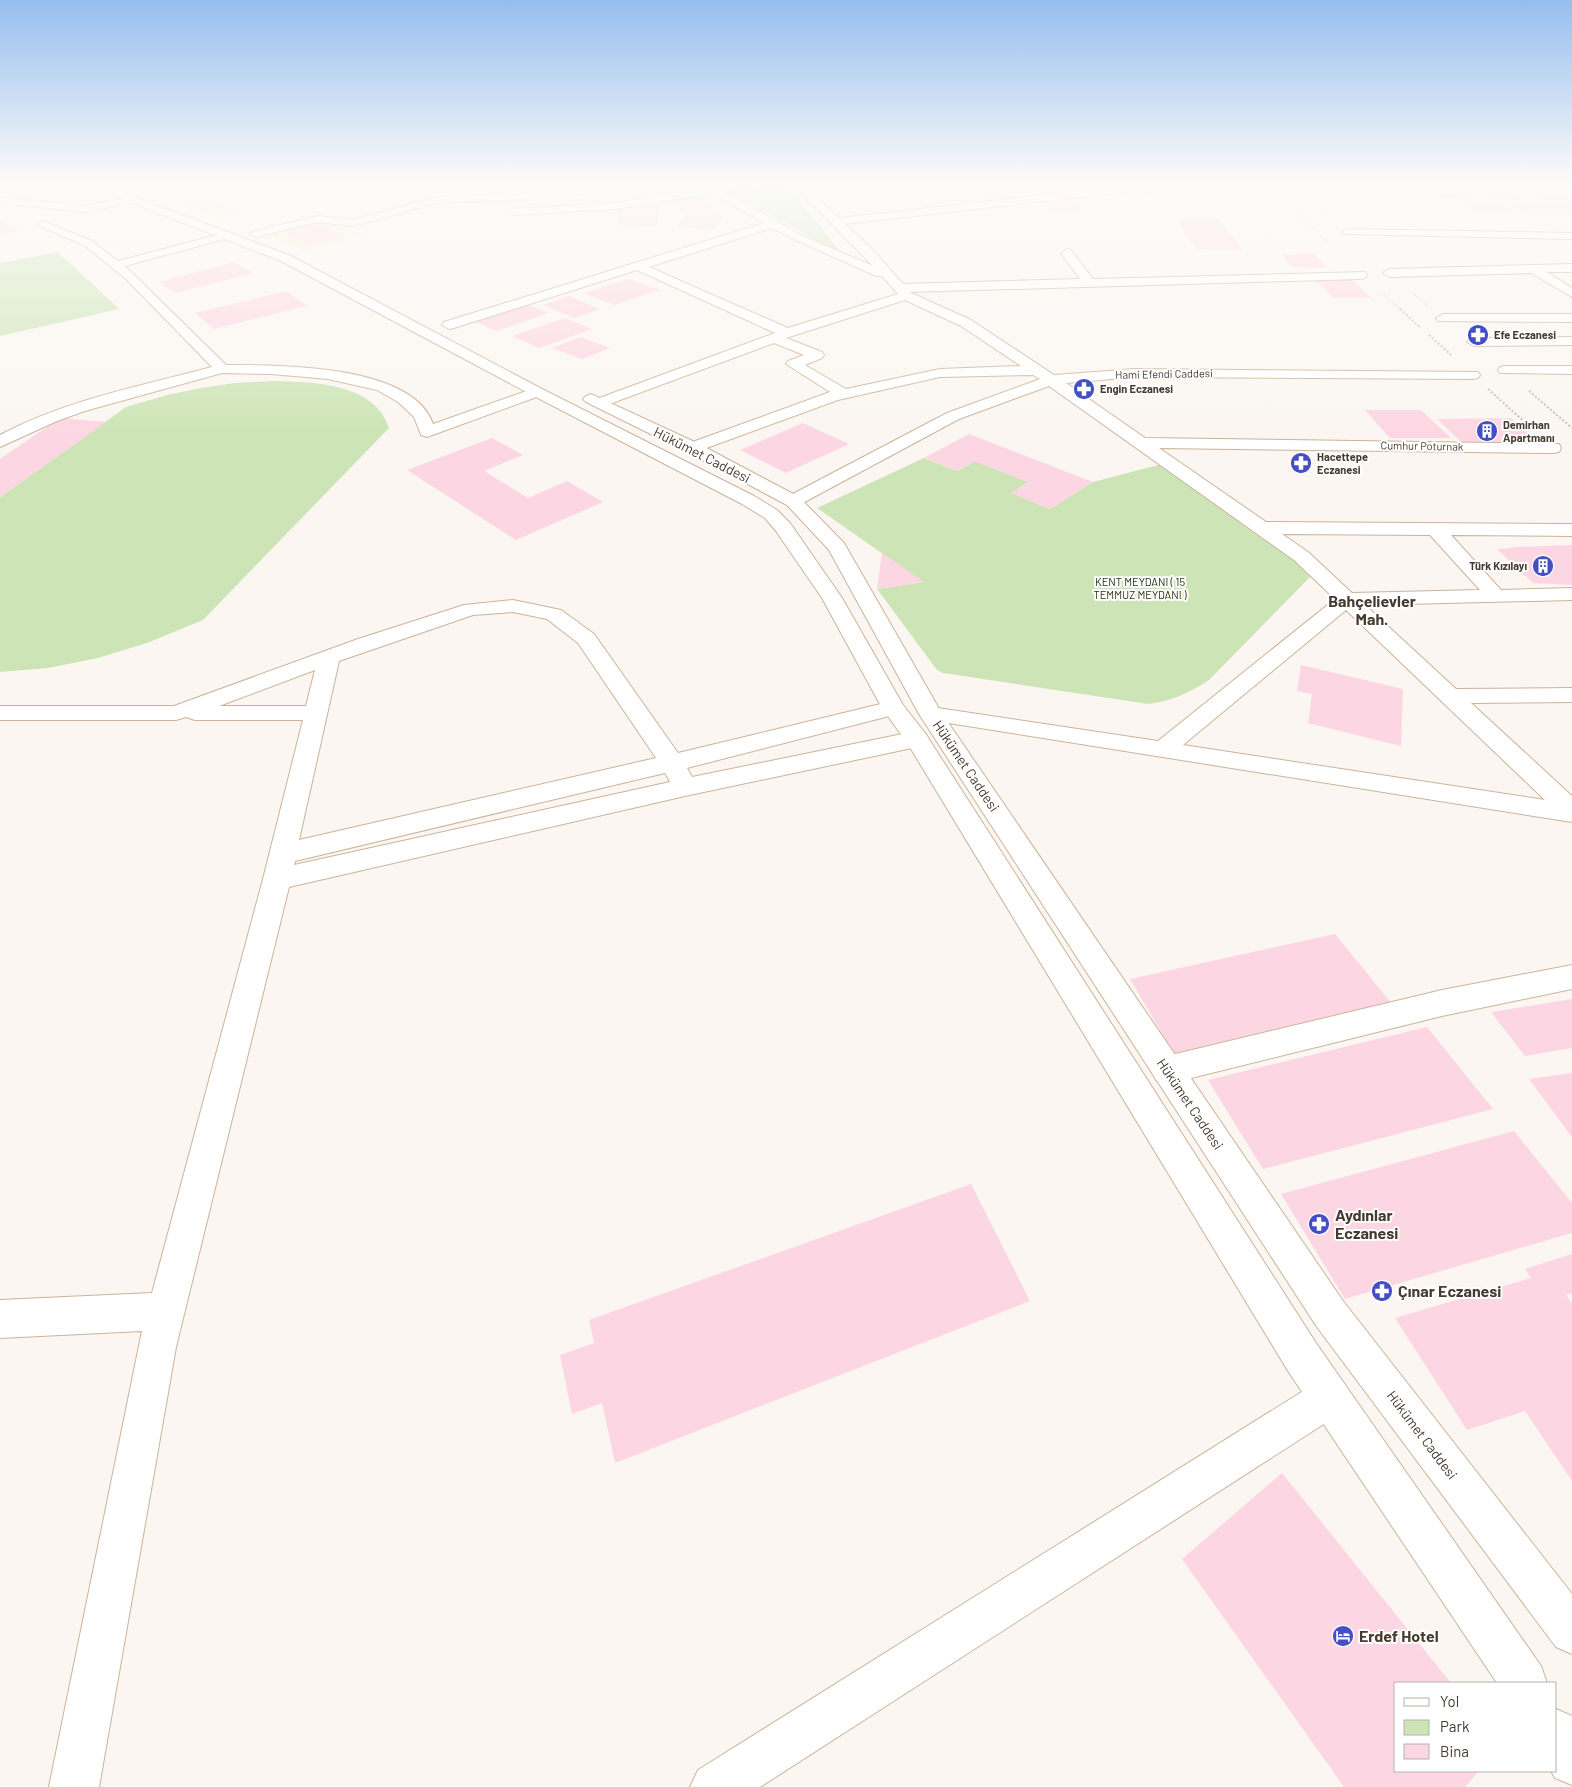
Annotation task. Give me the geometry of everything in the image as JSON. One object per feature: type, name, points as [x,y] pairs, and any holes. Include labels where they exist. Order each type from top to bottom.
[{"type":"street","points":[[119,267],[130,276],[222,369]]},
{"type":"street","points":[[303,267],[537,392],[748,500],[771,514],[783,527],[832,598],[893,708],[916,739],[1292,1340],[1523,1682]]},
{"type":"street","name":"Hükümet Caddesi","points":[[332,267],[450,325],[599,403],[693,448],[793,501],[837,547],[931,714],[1330,1314],[1572,1631]]},
{"type":"street","points":[[450,325],[633,267]]},
{"type":"street","points":[[640,267],[781,335],[817,355],[793,364],[844,394]]},
{"type":"street","points":[[866,267],[890,278]]},
{"type":"street","points":[[881,267],[903,292],[966,322],[1301,556],[1572,812]]},
{"type":"street","points":[[1078,267],[1089,282]]},
{"type":"street","points":[[1389,273],[1572,268]]},
{"type":"street","points":[[1533,269],[1572,293]]},
{"type":"street","points":[[599,403],[903,292],[1089,282],[1361,275]]},
{"type":"street","points":[[1443,318],[1572,318]]},
{"type":"street","points":[[1474,342],[1572,341]]},
{"type":"street","points":[[0,442],[22,429],[67,412],[222,369],[281,370],[333,375],[375,384],[402,398],[421,415],[427,432],[537,392]]},
{"type":"street","points":[[693,448],[844,394],[940,374],[1036,370]]},
{"type":"street","points":[[1505,370],[1572,370]]},
{"type":"street","name":"Hami Efendi Caddesi","points":[[793,501],[953,416],[1051,380],[1135,373],[1473,376]]},
{"type":"street","name":"Cumhur Poturnak","points":[[1141,443],[1553,448]]},
{"type":"street","points":[[1262,528],[1572,530]]},
{"type":"street","points":[[1435,529],[1496,596]]},
{"type":"street","points":[[1162,750],[1347,599],[1572,594]]},
{"type":"street","points":[[176,713],[471,610],[513,606],[554,614],[586,639],[672,763],[685,787]]},
{"type":"street","points":[[74,1787],[157,1347],[280,867],[329,658]]},
{"type":"street","points":[[1450,696],[1572,695]]},
{"type":"street","points":[[280,867],[672,763],[893,708]]},
{"type":"street","points":[[3,713],[315,713]]},
{"type":"street","points":[[931,714],[1572,812]]},
{"type":"street","points":[[280,867],[916,739]]},
{"type":"street","points":[[1167,1070],[1442,1003],[1572,977]]},
{"type":"street","points":[[0,1319],[166,1311]]},
{"type":"street","points":[[715,1787],[1330,1397]]},
{"type":"street","points":[[1557,1735],[1572,1761]]},
{"type":"green space","points":[[0,267],[74,267],[119,309],[0,336]]},
{"type":"green space","points":[[274,381],[324,384],[357,394],[371,402],[382,413],[389,428],[203,620],[147,643],[98,658],[48,668],[0,672],[0,497],[126,407],[167,395],[201,388],[235,383]]},
{"type":"green space","name":"KENT MEYDANI ( 15 TEMMUZ MEYDANI )","points":[[924,458],[957,471],[975,461],[1028,482],[1012,493],[1050,509],[1093,482],[1166,463],[1304,563],[1311,576],[1209,680],[1173,699],[1148,704],[943,673],[937,670],[877,589],[923,582],[817,508]]},
{"type":"building","points":[[213,267],[243,267],[253,273],[175,293],[159,282]]},
{"type":"building","points":[[1314,278],[1351,279],[1371,298],[1333,298]]},
{"type":"building","points":[[628,279],[659,290],[614,305],[584,293]]},
{"type":"building","points":[[287,291],[307,306],[214,329],[195,313]]},
{"type":"building","points":[[569,296],[600,309],[574,318],[543,305]]},
{"type":"building","points":[[526,304],[549,313],[497,331],[474,321]]},
{"type":"building","points":[[565,318],[592,329],[539,348],[512,336]]},
{"type":"building","points":[[581,337],[610,348],[582,359],[552,348]]},
{"type":"building","points":[[1365,410],[1421,410],[1451,438],[1390,438]]},
{"type":"building","points":[[60,418],[106,422],[0,497],[0,459]]},
{"type":"building","name":"Demirhan Apartmanı","points":[[1511,418],[1538,442],[1461,442],[1437,419]]},
{"type":"building","points":[[803,423],[849,444],[786,473],[740,450]]},
{"type":"building","points":[[969,434],[1093,482],[1050,509],[1011,493],[1028,482],[975,461],[957,471],[924,458]]},
{"type":"building","points":[[492,438],[523,455],[484,471],[528,498],[567,481],[603,502],[516,540],[407,470]]},
{"type":"building","name":"Türk Kızılayı","points":[[1572,545],[1572,585],[1533,583],[1497,549],[1513,547]]},
{"type":"building","points":[[882,553],[924,582],[877,589]]},
{"type":"building","points":[[1301,665],[1403,689],[1401,746],[1308,723],[1312,694],[1297,691]]},
{"type":"building","points":[[1335,934],[1392,1004],[1175,1056],[1130,979]]},
{"type":"building","points":[[1572,999],[1572,1048],[1525,1056],[1491,1012]]},
{"type":"building","points":[[1427,1027],[1493,1109],[1263,1169],[1208,1080]]},
{"type":"building","points":[[1572,1073],[1572,1137],[1529,1079]]},
{"type":"building","points":[[1514,1131],[1572,1203],[1572,1233],[1345,1299],[1281,1194]]},
{"type":"building","points":[[971,1184],[1030,1301],[615,1463],[602,1403],[572,1414],[560,1355],[594,1343],[589,1320]]},
{"type":"building","points":[[1572,1254],[1572,1293],[1566,1295],[1572,1303],[1572,1481],[1525,1411],[1467,1430],[1395,1318],[1531,1278],[1525,1269]]},
{"type":"building","points":[[1282,1473],[1450,1682],[1394,1682],[1394,1772],[1478,1772],[1465,1787],[1344,1787],[1182,1559]]},
{"type":"place","name":"Efe Eczanesi","points":[[1478,335]]},
{"type":"place","name":"Engin Eczanesi","points":[[1084,389]]},
{"type":"place","name":"Demirhan Apartmanı","points":[[1487,431]]},
{"type":"place","name":"Hacettepe Eczanesi","points":[[1301,463]]},
{"type":"place","name":"Türk Kızılayı","points":[[1543,566]]},
{"type":"place","name":"Aydınlar Eczanesi","points":[[1319,1224]]},
{"type":"place","name":"Çınar Eczanesi","points":[[1382,1291]]},
{"type":"place","name":"Erdef Hotel","points":[[1343,1636]]},
{"type":"district","name":"Bahçelievler Mah.","points":[[1372,610]]}]
